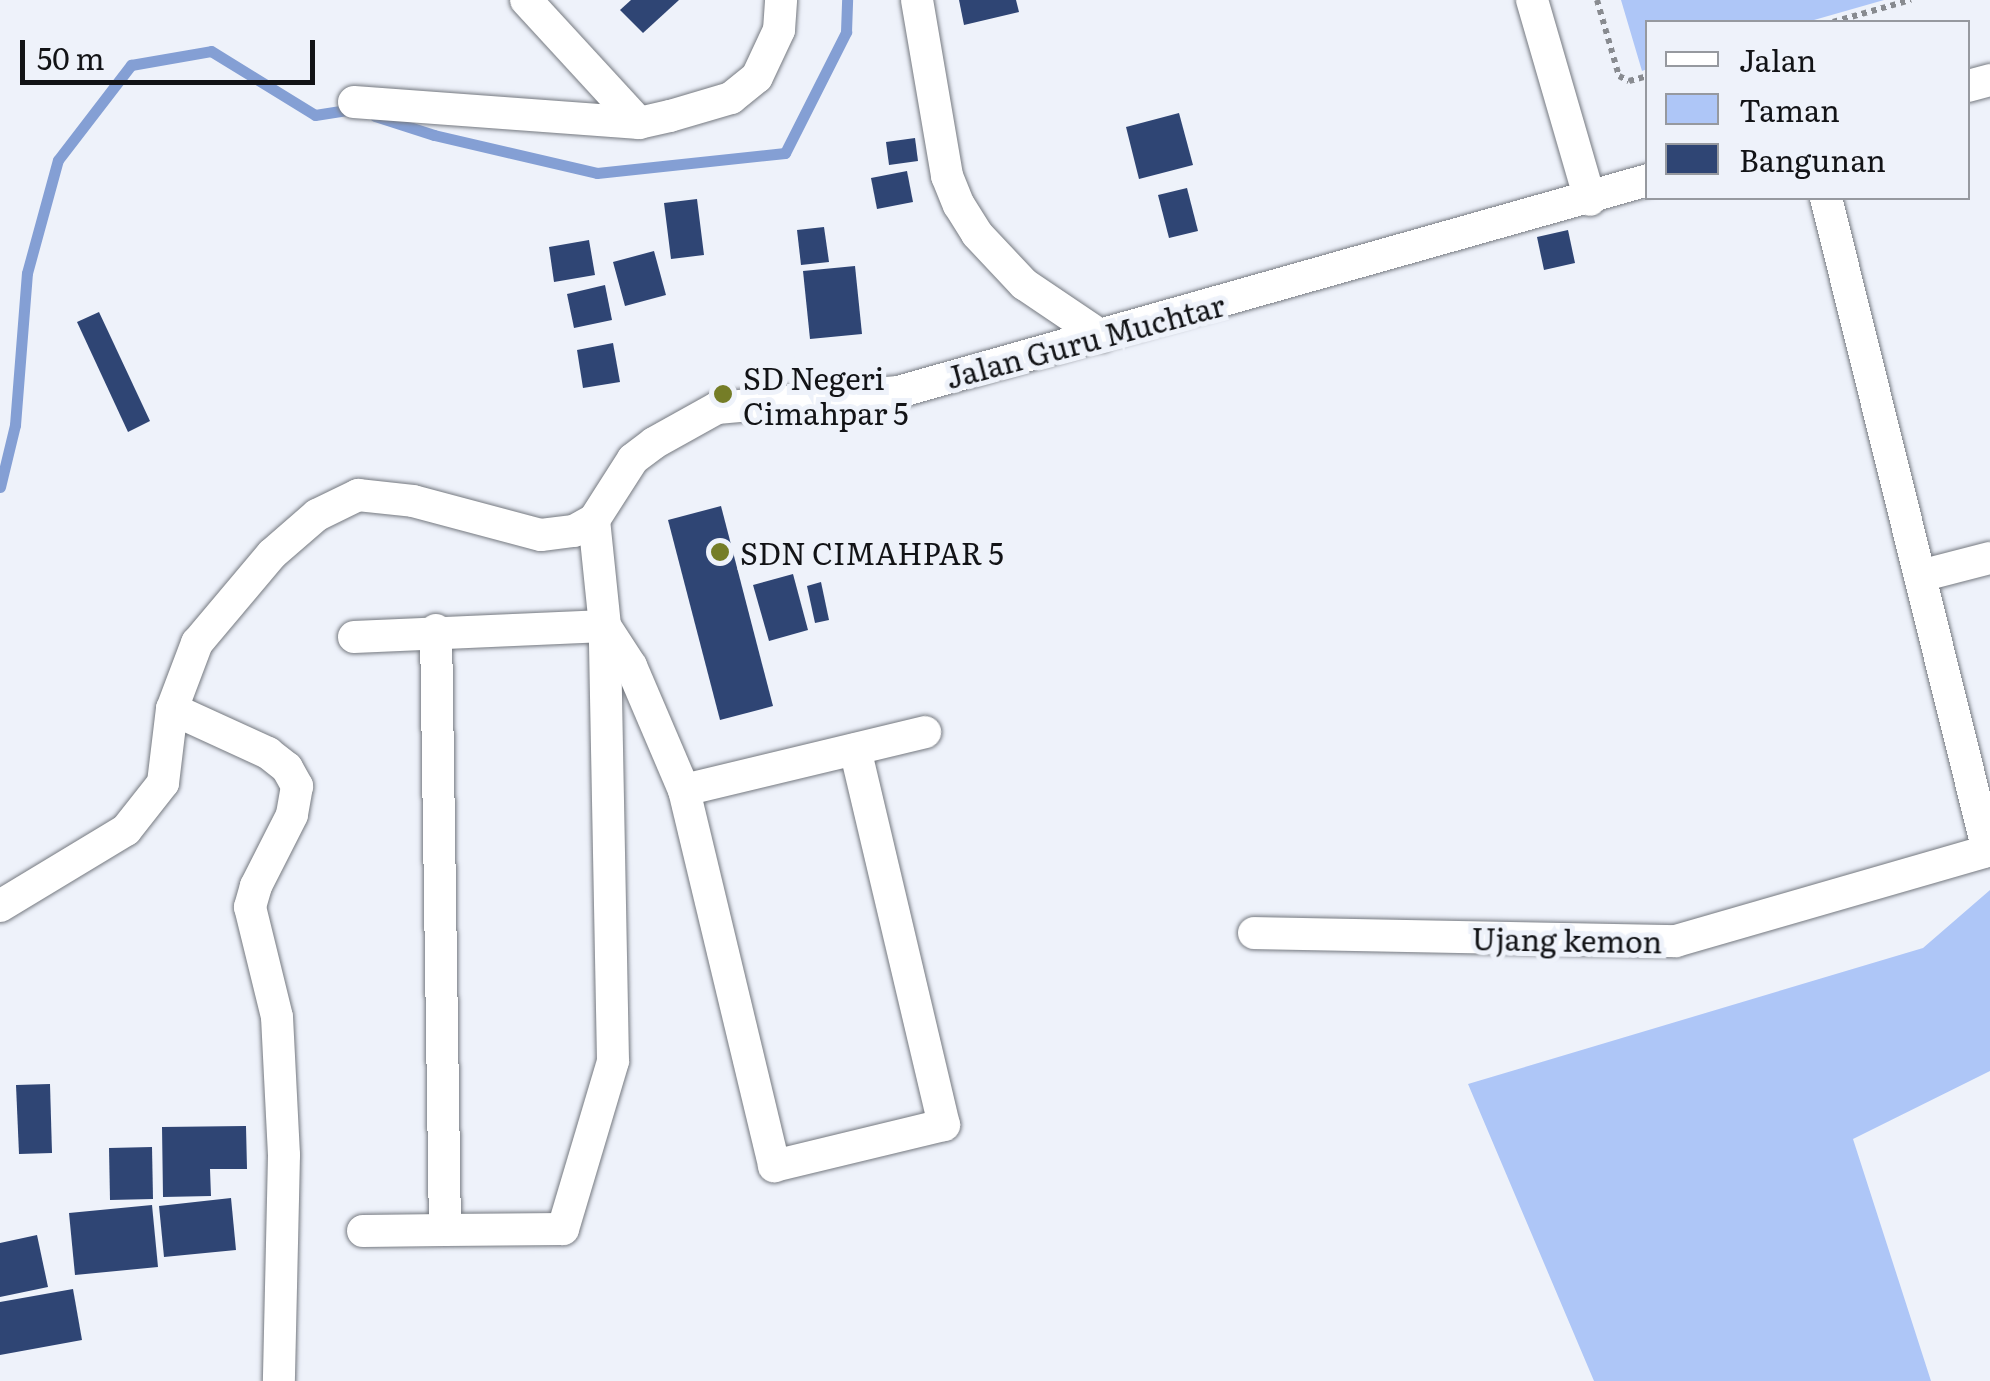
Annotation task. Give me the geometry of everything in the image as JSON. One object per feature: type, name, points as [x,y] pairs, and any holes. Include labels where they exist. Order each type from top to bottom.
[{"type":"street","points":[[526,0],[639,123]]},
{"type":"street","points":[[354,102],[639,123],[731,98],[744,88],[768,62],[779,30],[781,0]]},
{"type":"street","points":[[917,0],[947,176],[959,205],[977,234],[1024,284],[1101,336]]},
{"type":"street","points":[[1532,0],[1590,200]]},
{"type":"street","name":"Jalan Guru Muchtar","points":[[594,520],[633,459],[654,442],[718,408],[898,392],[1590,200],[1645,181]]},
{"type":"street","points":[[1826,200],[1988,851]]},
{"type":"street","points":[[0,906],[126,830],[163,783],[172,709],[197,643],[222,609],[317,515],[358,495],[413,501],[542,535],[574,531],[594,520],[605,626],[613,1061],[563,1229],[363,1231]]},
{"type":"street","points":[[1920,576],[1990,558]]},
{"type":"street","points":[[354,636],[605,626]]},
{"type":"street","points":[[605,626],[631,666],[684,790],[774,1166],[944,1125],[854,749]]},
{"type":"street","points":[[436,630],[445,1230]]},
{"type":"street","points":[[172,709],[268,753],[287,768],[297,786],[292,815],[256,886],[250,907],[278,1017],[284,1155],[278,1366]]},
{"type":"street","points":[[684,790],[925,732]]},
{"type":"street","name":"Ujang kemon","points":[[1254,933],[1676,942],[1988,851]]},
{"type":"path","points":[[1597,0],[1618,76],[1629,82],[1645,77]]},
{"type":"path","points":[[1840,20],[1911,0]]},
{"type":"green space","points":[[1621,0],[1884,0],[1814,20],[1645,20],[1642,71]]},
{"type":"green space","points":[[1990,890],[1990,1071],[1853,1139],[1931,1381],[1594,1381],[1468,1084],[1923,948]]},
{"type":"building","points":[[631,0],[679,0],[643,33],[620,10]]},
{"type":"building","points":[[959,0],[1016,0],[1019,12],[964,25]]},
{"type":"building","points":[[1179,113],[1193,165],[1139,179],[1126,127]]},
{"type":"building","points":[[915,138],[918,161],[889,165],[886,142]]},
{"type":"building","points":[[907,171],[913,202],[877,209],[871,178]]},
{"type":"building","points":[[1187,188],[1198,231],[1169,238],[1158,195]]},
{"type":"building","points":[[697,199],[704,255],[671,259],[664,203]]},
{"type":"building","points":[[824,227],[829,262],[801,265],[797,230]]},
{"type":"building","points":[[1568,230],[1575,263],[1544,270],[1537,237]]},
{"type":"building","points":[[589,240],[595,275],[554,282],[549,247]]},
{"type":"building","points":[[654,251],[666,295],[625,306],[613,262]]},
{"type":"building","points":[[855,266],[862,334],[810,339],[803,271]]},
{"type":"building","points":[[605,285],[612,320],[574,328],[567,294]]},
{"type":"building","points":[[99,312],[150,421],[128,432],[77,322]]},
{"type":"building","points":[[613,343],[620,382],[583,388],[577,350]]},
{"type":"building","points":[[721,506],[773,706],[720,720],[668,520]]},
{"type":"building","points":[[793,574],[808,630],[769,641],[753,585]]},
{"type":"building","points":[[821,582],[829,620],[815,623],[807,586]]},
{"type":"building","points":[[50,1084],[52,1153],[19,1154],[16,1085]]},
{"type":"building","points":[[246,1126],[247,1169],[210,1169],[211,1196],[163,1197],[162,1127]]},
{"type":"building","points":[[152,1147],[153,1199],[110,1200],[109,1148]]},
{"type":"building","points":[[231,1198],[236,1250],[164,1257],[159,1206]]},
{"type":"building","points":[[152,1205],[158,1267],[75,1275],[69,1213]]},
{"type":"building","points":[[37,1235],[48,1287],[0,1297],[0,1243]]},
{"type":"building","points":[[73,1289],[82,1340],[0,1355],[0,1302]]},
{"type":"waterway","points":[[375,116],[434,135],[597,173],[785,153],[846,32],[847,0]]},
{"type":"waterway","points":[[0,487],[15,425],[27,273],[58,160],[131,65],[211,51],[315,115],[352,109]]},
{"type":"place","name":"SD Negeri Cimahpar 5","points":[[723,394]]},
{"type":"place","name":"SDN CIMAHPAR 5","points":[[720,552]]}]
